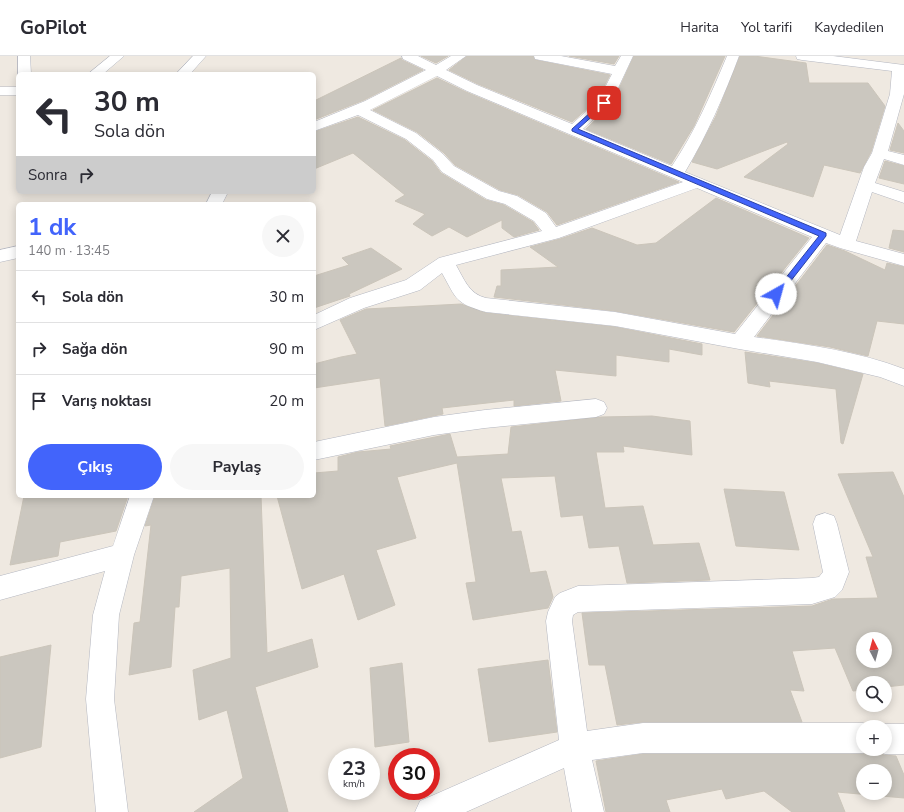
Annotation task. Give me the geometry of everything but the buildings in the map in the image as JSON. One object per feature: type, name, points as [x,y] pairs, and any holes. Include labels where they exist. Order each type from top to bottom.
[{"type":"street","points":[[24,56],[24,72]]},
{"type":"street","points":[[98,72],[118,56]]},
{"type":"street","points":[[185,72],[200,56]]},
{"type":"street","points":[[408,56],[472,88],[823,235],[846,244],[904,260]]},
{"type":"street","points":[[316,126],[359,110],[437,70],[460,56]]},
{"type":"street","points":[[540,56],[620,71]]},
{"type":"street","points":[[574,130],[604,103],[626,56]]},
{"type":"street","points":[[676,173],[692,148],[722,84],[733,56]]},
{"type":"street","points":[[802,56],[902,69],[901,95],[888,123],[880,153],[872,167],[846,244]]},
{"type":"street","points":[[861,56],[872,66]]},
{"type":"street","points":[[0,91],[16,91]]},
{"type":"street","points":[[359,110],[411,136],[438,157],[448,169],[493,195],[511,200],[540,217],[553,234]]},
{"type":"street","points":[[888,123],[904,127]]},
{"type":"street","points":[[880,153],[904,160]]},
{"type":"street","points":[[316,322],[357,303],[413,285],[445,262],[553,234],[699,182]]},
{"type":"street","points":[[866,185],[904,198]]},
{"type":"street","points":[[739,342],[823,235]]},
{"type":"street","points":[[0,256],[16,252]]},
{"type":"street","points":[[445,262],[464,295],[472,301],[486,305],[615,319],[739,342],[817,354],[884,370],[904,378]]},
{"type":"street","points":[[316,451],[434,426],[485,419],[596,408]]},
{"type":"street","points":[[112,812],[100,699],[106,615],[122,555],[141,498]]},
{"type":"street","points":[[588,812],[575,748],[559,621],[560,611],[567,602],[578,599],[812,591],[826,588],[833,581],[836,572],[826,524]]},
{"type":"street","points":[[0,588],[122,555]]},
{"type":"street","points":[[431,812],[575,748],[644,738],[856,738]]},
{"type":"street","points":[[892,738],[904,739]]},
{"type":"route","points":[[604,103],[574,130],[823,235],[776,294]]}]
